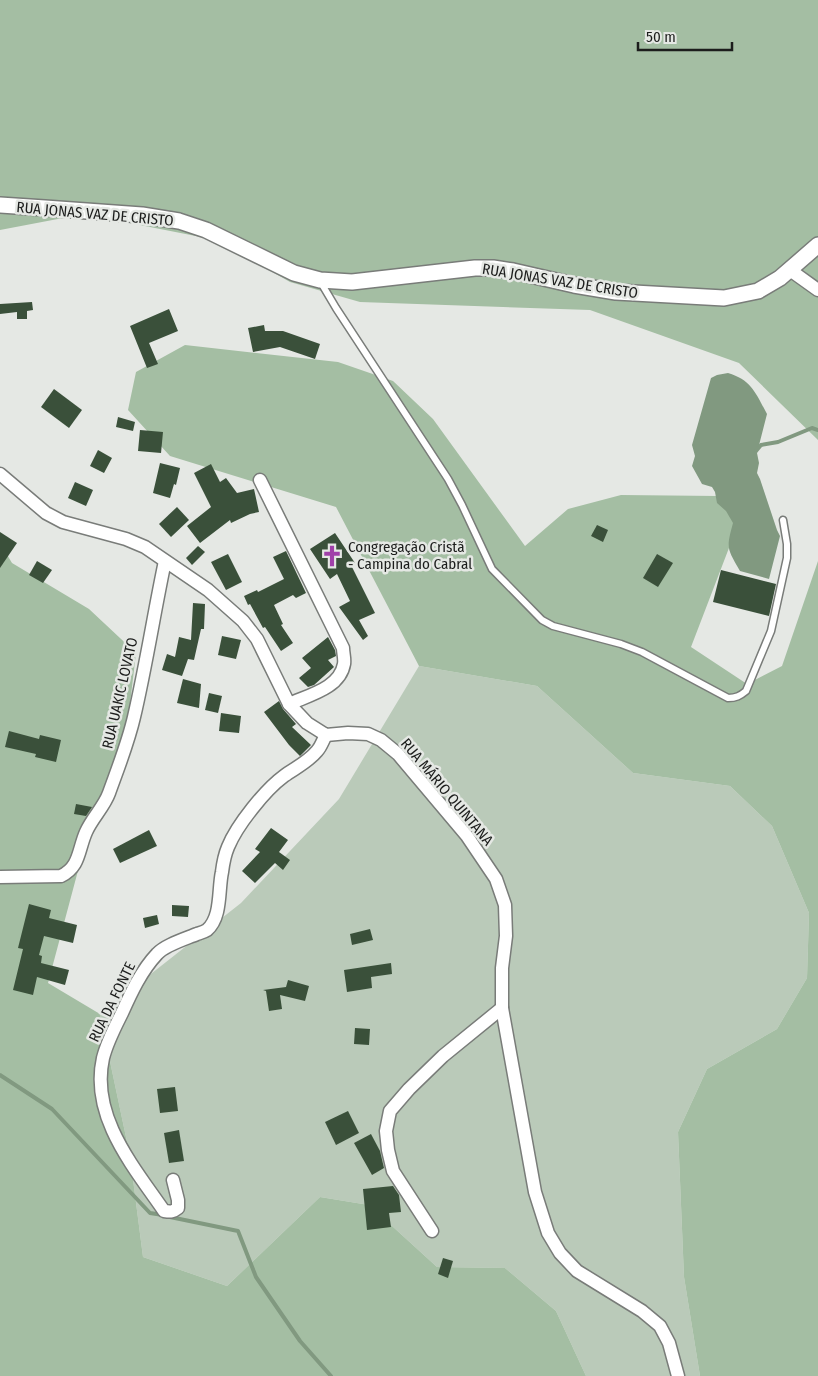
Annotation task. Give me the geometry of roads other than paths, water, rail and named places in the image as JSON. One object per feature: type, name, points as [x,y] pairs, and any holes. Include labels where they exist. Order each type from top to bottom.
[{"type":"street","name":"RUA JONAS VAZ DE CRISTO","points":[[0,206],[132,215],[180,221],[206,230],[294,272],[320,280],[352,282],[475,268],[493,268],[616,292],[724,298],[758,291],[780,278],[818,245]]},
{"type":"street","points":[[790,270],[818,290]]},
{"type":"street","points":[[0,474],[46,513],[64,522],[126,539],[145,547],[208,590],[243,621],[257,640],[289,704],[307,723],[326,735]]},
{"type":"street","points":[[260,480],[343,648],[344,663],[340,675],[330,686],[289,704]]},
{"type":"street","name":"RUA UAKIC LOVATO","points":[[0,877],[61,876],[75,866],[87,830],[108,796],[134,718],[165,561]]},
{"type":"street","name":"RUA MÁRIO QUINTANA","points":[[326,735],[368,734],[381,740],[398,754],[467,836],[496,879],[505,905],[506,936],[502,968],[502,1008],[535,1192],[548,1233],[560,1253],[577,1271],[642,1311],[660,1326],[669,1343],[678,1376]]},
{"type":"street","name":"RUA DA FONTE","points":[[173,1180],[178,1208],[170,1212],[164,1211],[126,1156],[112,1130],[105,1109],[100,1082],[103,1059],[109,1039],[135,986],[158,953],[175,943],[206,930],[213,922],[217,911],[222,872],[228,847],[239,828],[264,794],[283,776],[311,758],[319,750],[326,735]]},
{"type":"street","points":[[432,1231],[393,1171],[386,1132],[390,1111],[409,1088],[443,1056],[502,1008]]},
{"type":"lane","points":[[320,280],[336,308],[448,479],[492,569],[533,612],[553,626],[621,644],[642,652],[728,698],[740,696],[746,691],[771,631],[787,558],[784,520]]},
{"type":"waterway","points":[[756,451],[761,445],[778,442],[812,428],[818,430]]},
{"type":"waterway","points":[[0,1075],[52,1109],[150,1213],[163,1215]]},
{"type":"waterway","points":[[170,1217],[238,1231],[256,1277],[300,1341],[331,1376]]},
{"type":"place","name":"Congregação Cristã - Campina do Cabral","points":[[332,556]]}]
